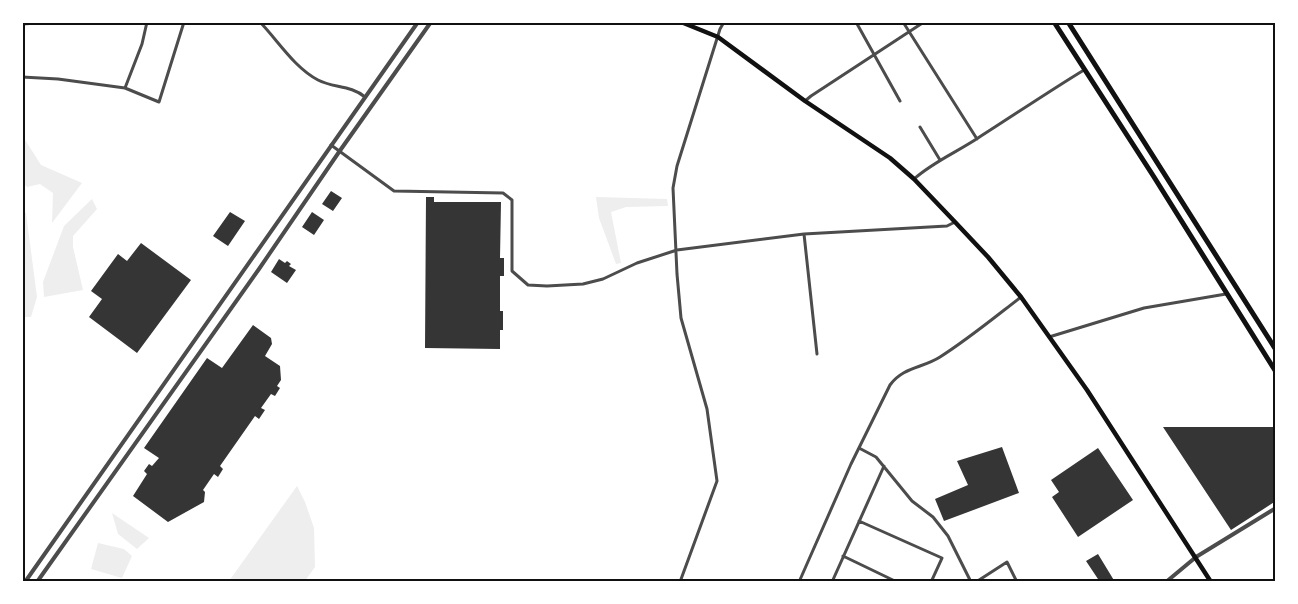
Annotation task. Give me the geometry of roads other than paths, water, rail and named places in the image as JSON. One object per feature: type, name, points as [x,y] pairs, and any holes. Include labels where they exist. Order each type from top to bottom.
[{"type":"highway","points":[[1054,22],[1276,372]]},
{"type":"highway","points":[[1068,22],[1276,350]]},
{"type":"main road","points":[[681,22],[718,38],[805,101],[890,158],[914,179],[955,222],[988,257],[1021,298],[1087,390],[1211,582]]},
{"type":"street","points":[[22,24],[52,22]]},
{"type":"street","points":[[125,88],[142,44],[147,22]]},
{"type":"street","points":[[22,77],[58,79],[125,88],[159,102],[184,22]]},
{"type":"street","points":[[260,22],[299,67],[319,81],[350,88],[365,97]]},
{"type":"street","points":[[25,582],[418,22]]},
{"type":"street","points":[[37,582],[431,22]]},
{"type":"street","points":[[680,582],[717,481],[707,408],[682,318],[677,274],[673,188],[677,166],[724,22]]},
{"type":"street","points":[[856,22],[900,101]]},
{"type":"street","points":[[903,22],[976,140]]},
{"type":"street","points":[[805,101],[924,22]]},
{"type":"street","points":[[914,179],[940,160],[976,140],[1084,70]]},
{"type":"street","points":[[920,127],[940,160]]},
{"type":"street","points":[[331,145],[394,191],[503,193],[512,200],[512,271],[528,286],[584,284],[603,279],[638,263],[677,250],[804,234],[948,226],[955,222]]},
{"type":"street","points":[[804,234],[817,354]]},
{"type":"street","points":[[1049,337],[1144,308],[1227,294]]},
{"type":"street","points":[[800,582],[859,448],[895,378],[910,368],[940,357],[1021,298]]},
{"type":"street","points":[[859,448],[876,457],[912,501],[933,517],[948,536],[971,582]]},
{"type":"street","points":[[832,582],[884,466]]},
{"type":"street","points":[[1166,582],[1196,557],[1276,508]]},
{"type":"street","points":[[860,521],[942,558],[931,582]]},
{"type":"street","points":[[843,556],[897,582]]},
{"type":"street","points":[[976,582],[1007,562],[1017,582]]}]
